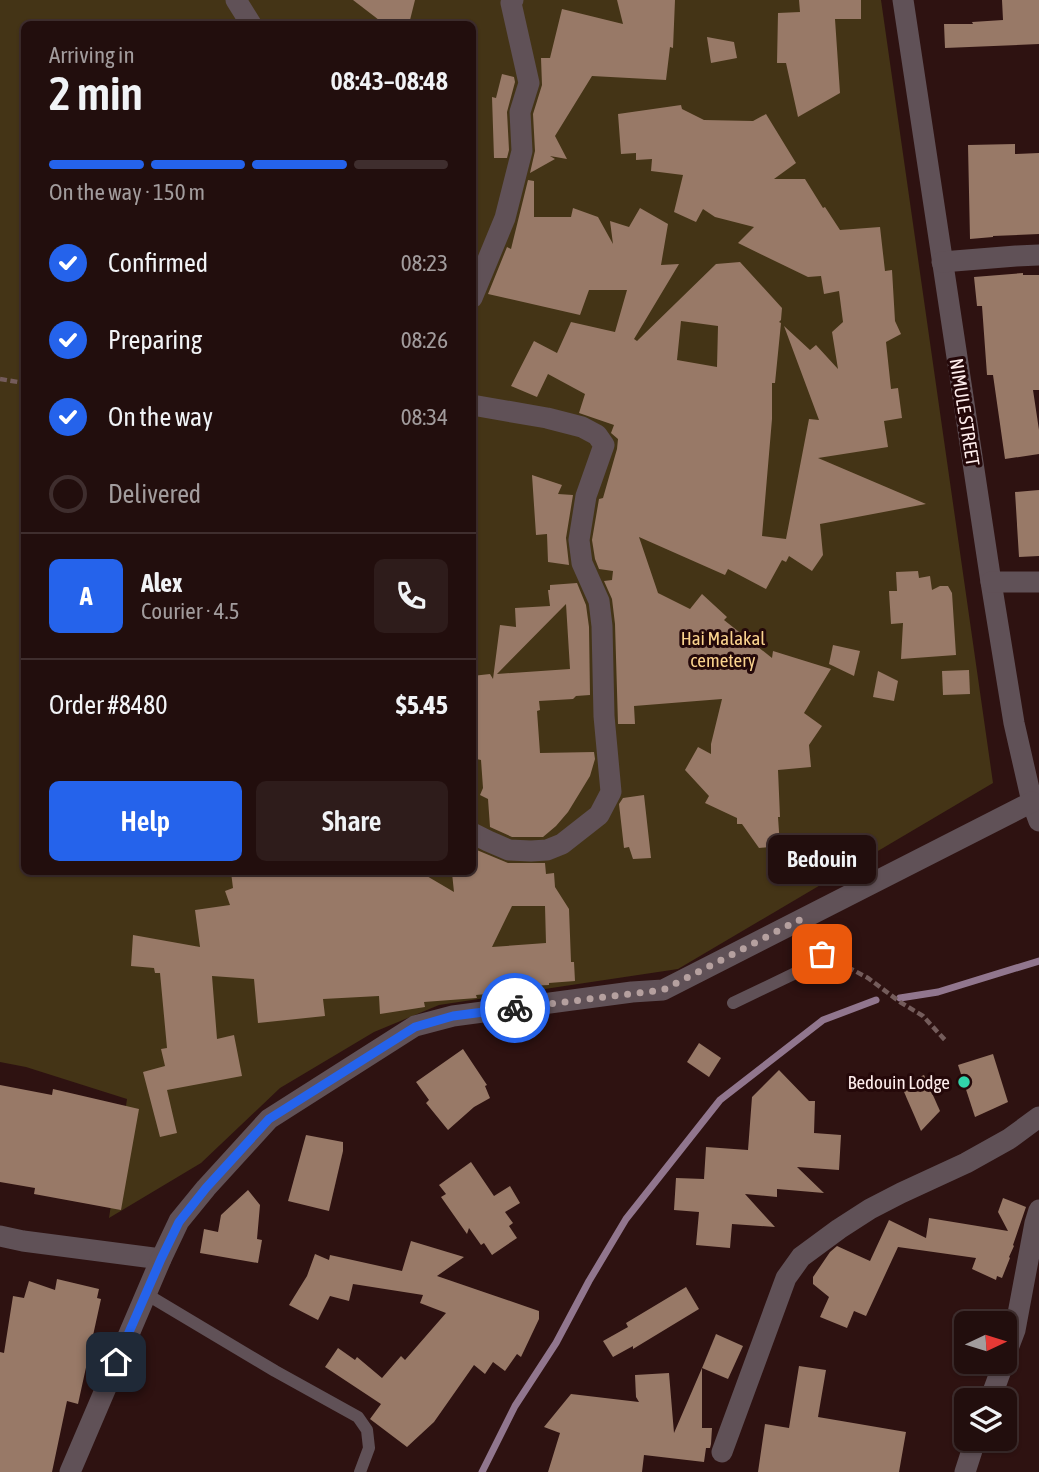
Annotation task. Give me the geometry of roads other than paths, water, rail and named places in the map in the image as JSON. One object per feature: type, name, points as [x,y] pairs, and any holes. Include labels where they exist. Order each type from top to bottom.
[{"type":"street","points":[[236,0],[249,21]]},
{"type":"street","name":"NIMULE STREET","points":[[903,0],[1014,723],[1036,811]]},
{"type":"street","points":[[476,288],[505,218],[522,151],[520,112],[528,83],[511,1]]},
{"type":"street","points":[[942,262],[1039,255]]},
{"type":"street","points":[[476,406],[582,427],[597,435],[604,445],[586,496],[579,540],[582,563],[599,601],[604,716],[611,792],[599,816],[569,839],[547,850],[509,850],[476,835]]},
{"type":"street","points":[[991,582],[1039,582]]},
{"type":"street","points":[[69,1472],[179,1222],[269,1119],[415,1027],[453,1016],[663,990],[799,920],[1036,811]]},
{"type":"street","points":[[722,1452],[786,1278],[801,1257],[870,1209],[966,1163],[1010,1139],[1039,1117]]},
{"type":"street","points":[[1017,1319],[1039,1210]]},
{"type":"street","points":[[0,1236],[161,1259]]},
{"type":"street","points":[[965,1472],[972,1451]]},
{"type":"lane","points":[[733,1003],[808,967],[822,954],[799,920]]},
{"type":"lane","points":[[146,1294],[358,1417],[367,1430],[369,1448],[360,1472]]},
{"type":"waterway","points":[[900,998],[938,992],[1039,961]]},
{"type":"waterway","points":[[482,1472],[515,1406],[556,1343],[626,1219],[720,1100],[823,1020],[876,1000]]},
{"type":"place","name":"Bedouin","points":[[822,954]]},
{"type":"place","name":"Bedouin Lodge","points":[[964,1082]]},
{"type":"park label","name":"Hai Malakal cemetery","points":[[723,649]]}]
